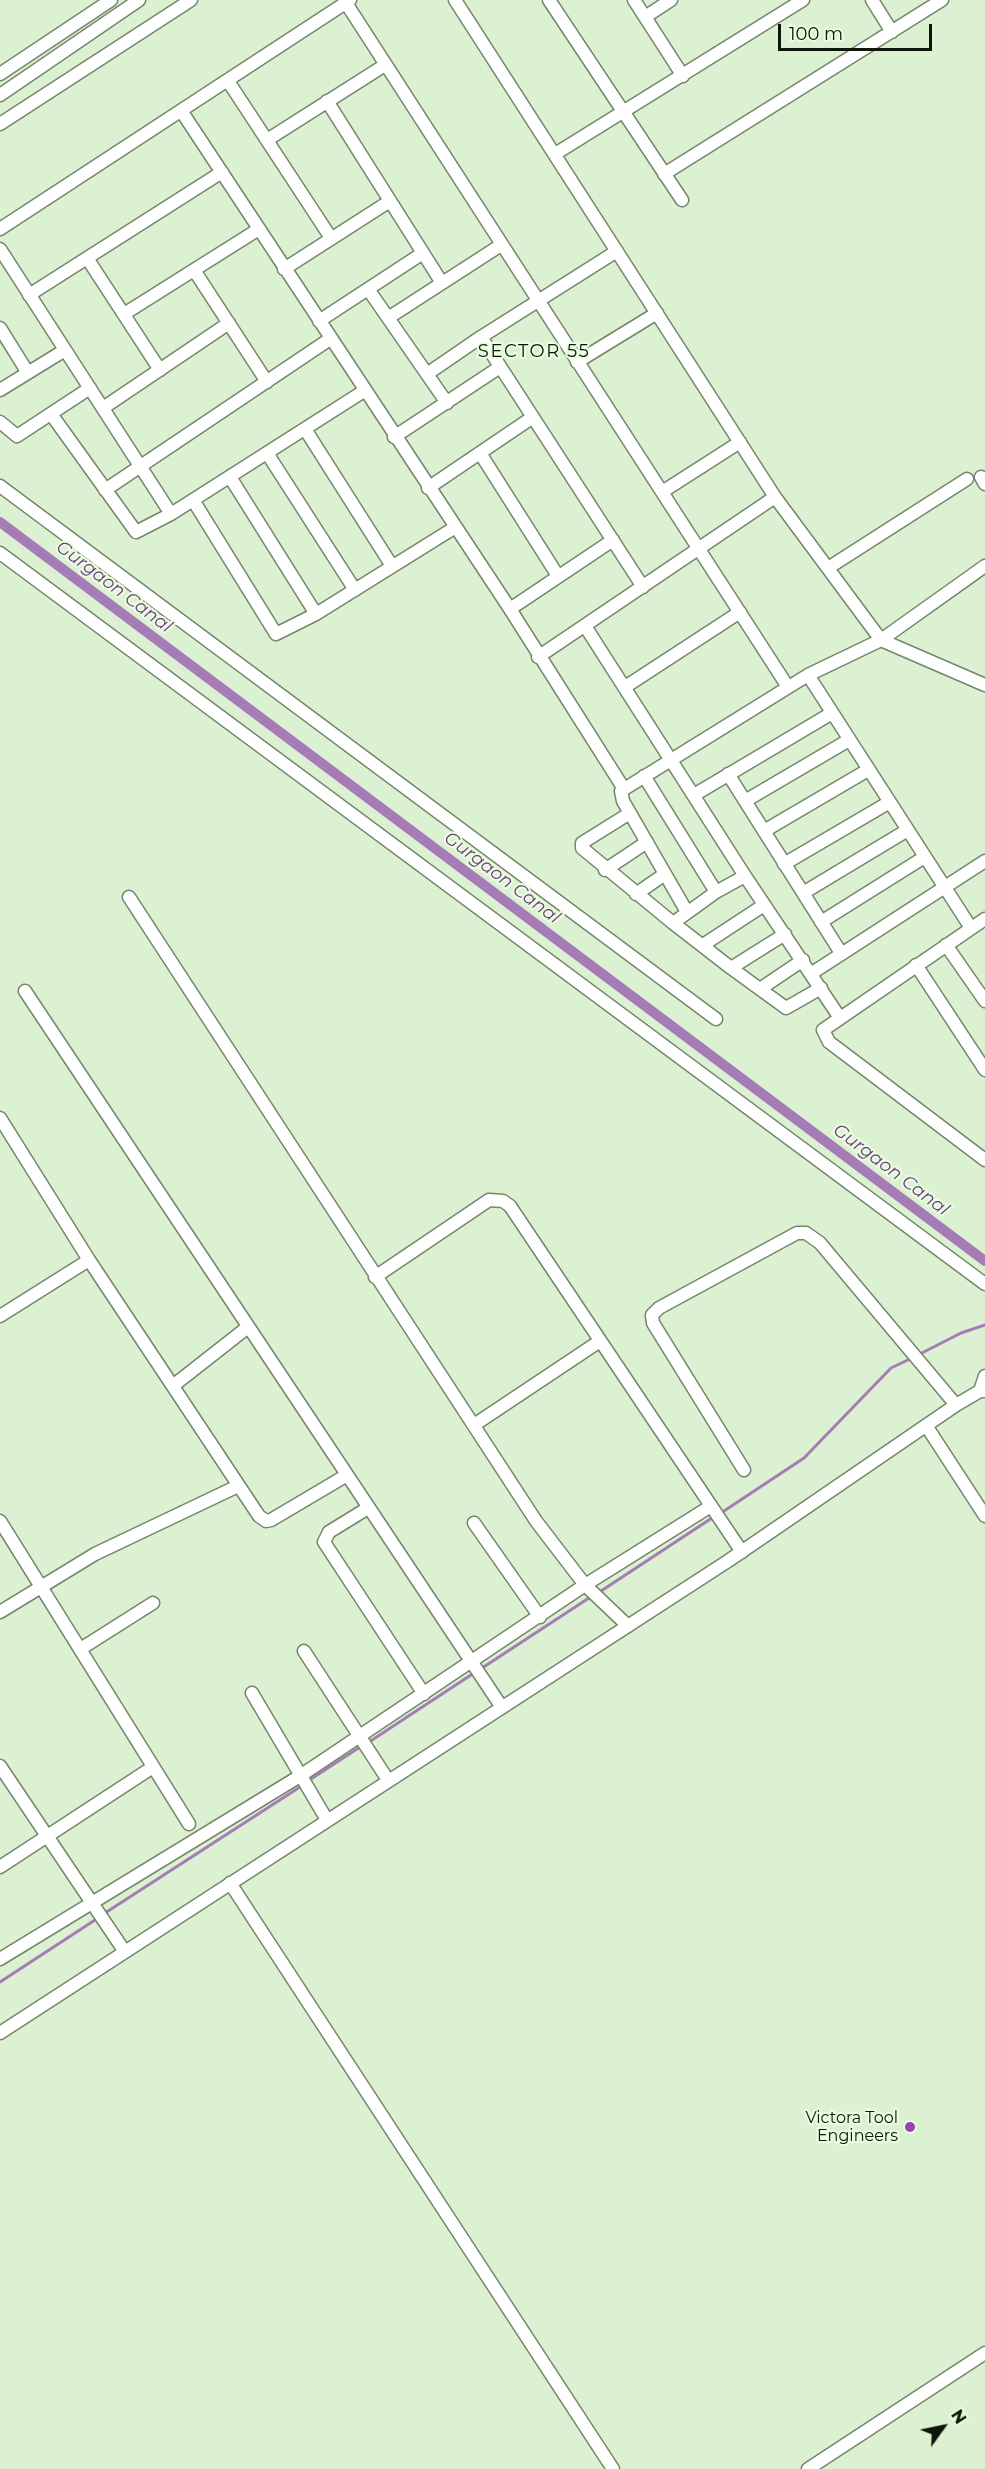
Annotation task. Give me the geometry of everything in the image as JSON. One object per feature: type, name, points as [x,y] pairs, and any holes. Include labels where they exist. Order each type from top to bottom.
[{"type":"street","points":[[0,74],[111,0]]},
{"type":"street","points":[[0,94],[139,0]]},
{"type":"street","points":[[0,124],[191,0]]},
{"type":"street","points":[[455,0],[776,497],[880,640],[985,685]]},
{"type":"street","points":[[549,0],[682,200]]},
{"type":"street","points":[[634,0],[682,76]]},
{"type":"street","points":[[645,17],[671,0]]},
{"type":"street","points":[[555,154],[803,0]]},
{"type":"street","points":[[872,0],[892,32]]},
{"type":"street","points":[[664,174],[942,0]]},
{"type":"street","points":[[0,229],[348,2],[385,65],[788,687]]},
{"type":"street","points":[[267,140],[385,65]]},
{"type":"street","points":[[228,81],[331,238]]},
{"type":"street","points":[[327,101],[442,283]]},
{"type":"street","points":[[182,112],[454,528],[510,609],[538,657],[624,789]]},
{"type":"street","points":[[29,295],[222,172]]},
{"type":"street","points":[[284,269],[390,201]]},
{"type":"street","points":[[124,314],[259,229]]},
{"type":"street","points":[[388,318],[501,245]]},
{"type":"street","points":[[0,249],[171,514]]},
{"type":"street","points":[[427,374],[617,251]]},
{"type":"street","points":[[319,321],[423,253]]},
{"type":"street","points":[[87,258],[160,370]]},
{"type":"street","points":[[194,270],[267,382]]},
{"type":"street","points":[[368,289],[447,403]]},
{"type":"street","points":[[577,362],[657,313]]},
{"type":"street","points":[[103,408],[229,323]]},
{"type":"street","points":[[0,328],[28,373]]},
{"type":"street","points":[[481,337],[643,587]]},
{"type":"street","points":[[105,490],[330,339]]},
{"type":"street","points":[[0,390],[65,350]]},
{"type":"street","points":[[394,437],[500,367]]},
{"type":"street","points":[[0,422],[17,436],[90,388]]},
{"type":"street","points":[[51,414],[136,532],[171,514],[364,391]]},
{"type":"street","points":[[428,488],[533,417]]},
{"type":"street","points":[[305,429],[392,567]]},
{"type":"street","points":[[662,492],[740,442]]},
{"type":"street","points":[[267,453],[355,590]]},
{"type":"street","points":[[480,453],[558,576]]},
{"type":"street","points":[[230,477],[316,614]]},
{"type":"street","points":[[828,568],[967,479]]},
{"type":"street","points":[[0,486],[716,1019]]},
{"type":"street","points":[[538,657],[776,497]]},
{"type":"street","points":[[193,500],[273,631],[281,633],[316,614],[454,528]]},
{"type":"street","points":[[510,609],[614,540]]},
{"type":"street","points":[[0,552],[985,1284]]},
{"type":"street","points":[[687,912],[620,795],[624,789],[808,675],[880,640],[985,567]]},
{"type":"street","points":[[625,687],[740,612]]},
{"type":"street","points":[[585,626],[673,760],[745,876],[840,1018]]},
{"type":"street","points":[[808,675],[923,858],[971,928]]},
{"type":"street","points":[[694,795],[832,713]]},
{"type":"street","points":[[745,801],[849,740]]},
{"type":"street","points":[[764,831],[868,770]]},
{"type":"street","points":[[728,774],[841,953]]},
{"type":"street","points":[[644,776],[716,892]]},
{"type":"street","points":[[784,864],[888,803]]},
{"type":"street","points":[[630,813],[582,843],[584,853],[786,1008],[821,988]]},
{"type":"street","points":[[802,893],[906,831]]},
{"type":"street","points":[[605,870],[647,842]]},
{"type":"street","points":[[821,922],[923,858]]},
{"type":"street","points":[[812,973],[985,861]]},
{"type":"street","points":[[636,894],[665,874]]},
{"type":"street","points":[[673,923],[716,892],[745,876]]},
{"type":"street","points":[[129,897],[375,1277],[545,1533],[592,1592],[628,1626]]},
{"type":"street","points":[[703,945],[764,905]]},
{"type":"street","points":[[985,919],[823,1030],[829,1042],[985,1160]]},
{"type":"street","points":[[731,968],[785,934]]},
{"type":"street","points":[[946,945],[980,981],[985,1001]]},
{"type":"street","points":[[760,989],[803,960]]},
{"type":"street","points":[[916,965],[985,1070]]},
{"type":"street","points":[[25,991],[501,1706]]},
{"type":"street","points":[[0,1118],[4,1131],[174,1384],[259,1516],[266,1521],[346,1475]]},
{"type":"street","points":[[375,1277],[489,1200],[503,1201],[510,1206],[742,1552]]},
{"type":"street","points":[[744,1470],[653,1323],[652,1315],[659,1308],[786,1237],[806,1233],[820,1243],[956,1405]]},
{"type":"street","points":[[0,1316],[89,1260]]},
{"type":"street","points":[[174,1384],[248,1327]]},
{"type":"street","points":[[474,1425],[600,1341]]},
{"type":"street","points":[[0,2033],[501,1706],[742,1552],[956,1405],[982,1391],[985,1376]]},
{"type":"street","points":[[927,1427],[985,1516]]},
{"type":"street","points":[[0,1612],[95,1554],[238,1486]]},
{"type":"street","points":[[368,1508],[329,1532],[324,1539],[326,1547],[424,1694]]},
{"type":"street","points":[[0,1959],[93,1902],[303,1781],[363,1742],[424,1694],[476,1669],[540,1617],[592,1592],[716,1513]]},
{"type":"street","points":[[0,1521],[82,1648],[189,1824]]},
{"type":"street","points":[[474,1522],[540,1617]]},
{"type":"street","points":[[82,1648],[153,1603]]},
{"type":"street","points":[[304,1651],[388,1780]]},
{"type":"street","points":[[252,1693],[327,1820]]},
{"type":"street","points":[[0,1766],[125,1952]]},
{"type":"street","points":[[0,1868],[153,1767]]},
{"type":"street","points":[[230,1883],[613,2469]]},
{"type":"street","points":[[808,2469],[985,2354]]},
{"type":"waterway","name":"Gurgaon Canal","points":[[0,522],[985,1261]]},
{"type":"waterway","points":[[918,1355],[961,1333],[985,1325]]},
{"type":"waterway","points":[[721,1513],[804,1458],[891,1368],[912,1358]]},
{"type":"waterway","points":[[598,1593],[715,1516]]},
{"type":"waterway","points":[[479,1670],[592,1596]]},
{"type":"waterway","points":[[369,1742],[474,1673]]},
{"type":"waterway","points":[[308,1781],[363,1745]]},
{"type":"waterway","points":[[105,1913],[303,1785]]},
{"type":"waterway","points":[[0,1982],[95,1920]]},
{"type":"place","name":"Victora Tool Engineers","points":[[910,2127]]},
{"type":"district","name":"SECTOR 55","points":[[534,352]]}]
